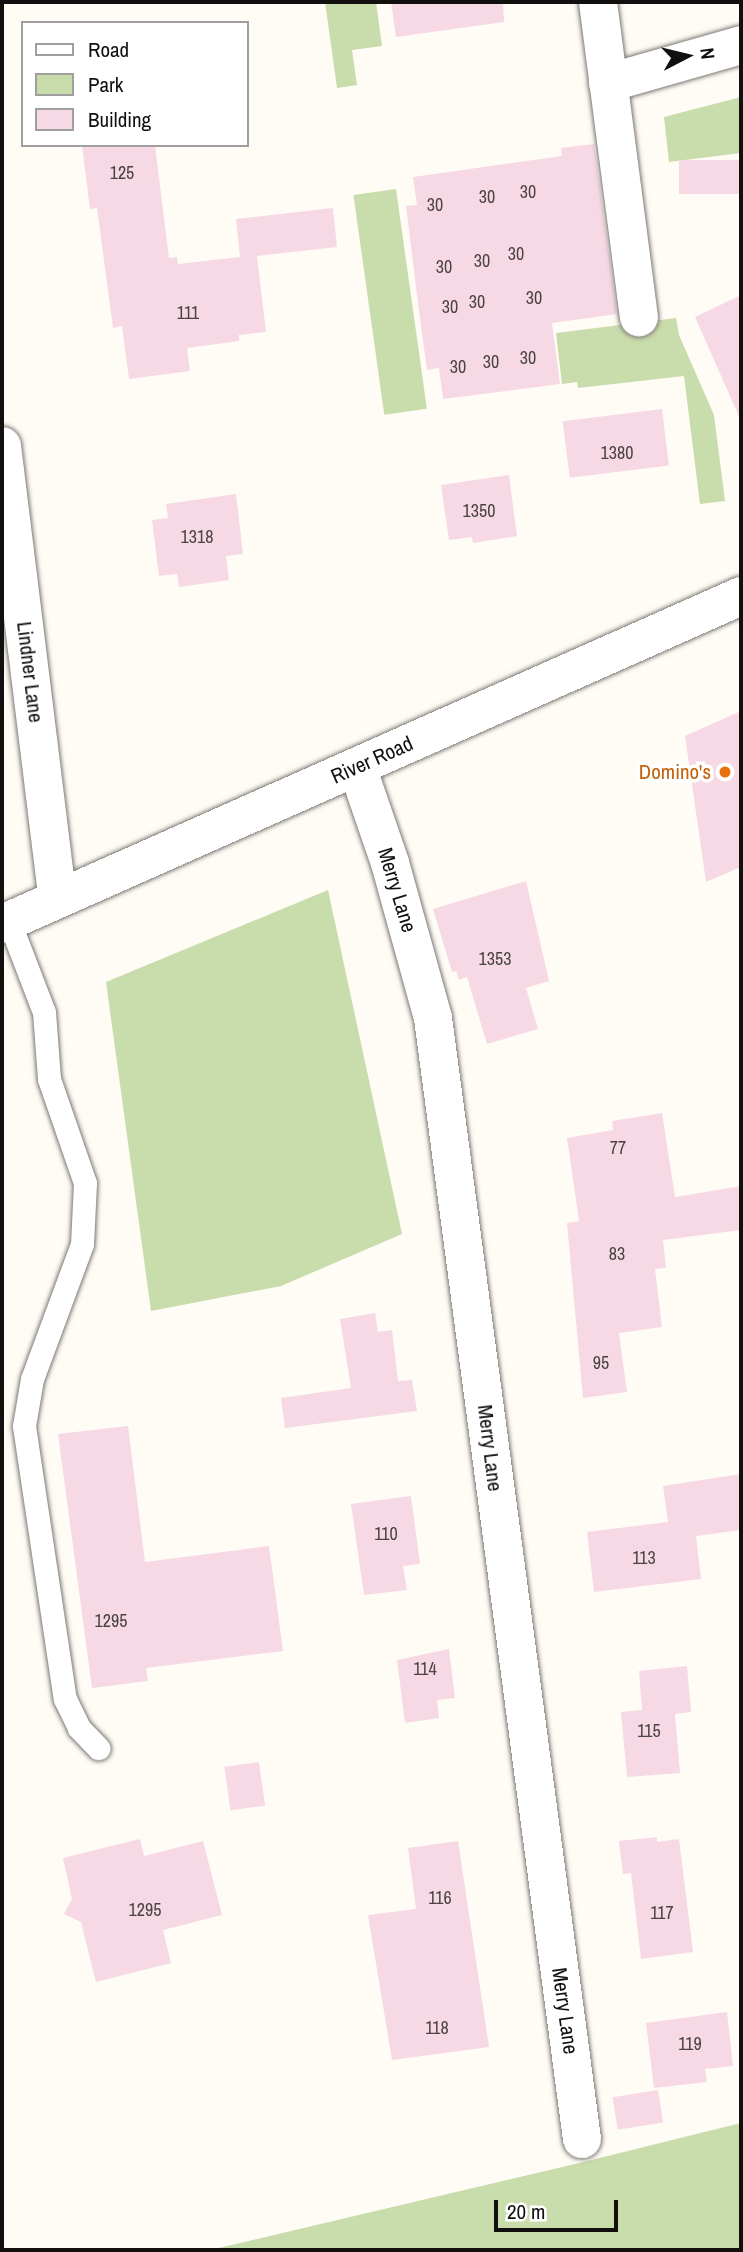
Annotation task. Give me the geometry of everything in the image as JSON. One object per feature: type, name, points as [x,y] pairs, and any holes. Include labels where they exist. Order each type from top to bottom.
[{"type":"street","points":[[597,2],[639,317]]},
{"type":"street","points":[[608,83],[741,45]]},
{"type":"street","name":"Lindner Lane","points":[[2,446],[58,899]]},
{"type":"street","name":"River Road","points":[[5,922],[741,596]]},
{"type":"street","name":"Merry Lane","points":[[356,767],[390,863],[433,1018],[582,2139]]},
{"type":"lane","points":[[5,922],[44,1012],[49,1079],[85,1183],[82,1244],[32,1379],[24,1426],[65,1699],[79,1728],[98,1748]]},
{"type":"green space","points":[[325,2],[376,2],[382,46],[352,50],[357,85],[337,88]]},
{"type":"green space","points":[[741,97],[741,153],[669,162],[664,117]]},
{"type":"green space","points":[[396,189],[427,409],[384,415],[353,195]]},
{"type":"green space","points":[[676,318],[679,335],[714,415],[725,501],[700,504],[684,376],[578,388],[577,382],[562,384],[556,333]]},
{"type":"green space","points":[[328,890],[402,1234],[281,1286],[151,1311],[106,982]]},
{"type":"green space","points":[[741,2123],[741,2250],[210,2250],[571,2165]]},
{"type":"building","points":[[391,2],[503,2],[504,22],[396,37]]},
{"type":"building","points":[[594,144],[617,314],[552,323],[560,384],[443,399],[439,368],[427,370],[419,311],[406,206],[417,205],[413,177],[562,156],[561,148]]},
{"type":"building","points":[[82,147],[155,147],[169,258],[177,257],[178,264],[240,257],[236,219],[333,208],[337,247],[257,256],[266,332],[239,335],[239,341],[187,348],[190,371],[129,379],[122,326],[113,328],[97,208],[90,209]]},
{"type":"building","points":[[679,160],[741,160],[741,194],[679,194]]},
{"type":"building","points":[[741,295],[741,421],[695,317]]},
{"type":"building","points":[[662,409],[669,466],[570,478],[563,421]]},
{"type":"building","points":[[509,475],[517,536],[473,543],[472,537],[449,540],[441,485]]},
{"type":"building","points":[[236,494],[243,554],[226,556],[229,580],[179,587],[177,574],[159,576],[152,520],[168,518],[166,504]]},
{"type":"building","points":[[741,711],[741,867],[706,882],[685,736]]},
{"type":"building","points":[[526,881],[549,981],[526,988],[538,1029],[487,1044],[467,977],[459,980],[456,971],[452,972],[433,909]]},
{"type":"building","points":[[662,1113],[675,1197],[741,1186],[741,1230],[663,1240],[666,1268],[655,1269],[662,1327],[619,1333],[627,1392],[583,1398],[567,1223],[579,1221],[567,1138],[613,1130],[612,1121]]},
{"type":"building","points":[[375,1313],[378,1332],[392,1330],[398,1381],[412,1380],[417,1411],[285,1428],[281,1398],[351,1388],[340,1319]]},
{"type":"building","points":[[128,1426],[145,1562],[269,1546],[283,1651],[146,1668],[148,1681],[92,1688],[58,1434]]},
{"type":"building","points":[[741,1474],[741,1530],[696,1536],[701,1579],[594,1592],[587,1532],[668,1522],[663,1486]]},
{"type":"building","points":[[411,1496],[420,1564],[403,1566],[407,1590],[364,1595],[351,1504]]},
{"type":"building","points":[[449,1649],[455,1698],[437,1700],[439,1718],[405,1723],[397,1660]]},
{"type":"building","points":[[687,1666],[691,1712],[675,1714],[680,1773],[627,1777],[621,1712],[642,1710],[639,1671]]},
{"type":"building","points":[[259,1762],[265,1806],[230,1810],[224,1767]]},
{"type":"building","points":[[657,1837],[657,1842],[679,1839],[693,1952],[641,1959],[631,1873],[623,1874],[619,1841]]},
{"type":"building","points":[[140,1839],[144,1856],[203,1841],[222,1915],[163,1930],[171,1963],[96,1982],[81,1922],[64,1914],[72,1899],[63,1858]]},
{"type":"building","points":[[458,1841],[489,2047],[392,2060],[368,1915],[416,1909],[408,1848]]},
{"type":"building","points":[[727,2012],[733,2066],[705,2069],[707,2082],[654,2088],[646,2023]]},
{"type":"building","points":[[658,2090],[663,2123],[618,2130],[613,2097]]},
{"type":"place","name":"Domino's","points":[[725,772]]}]
